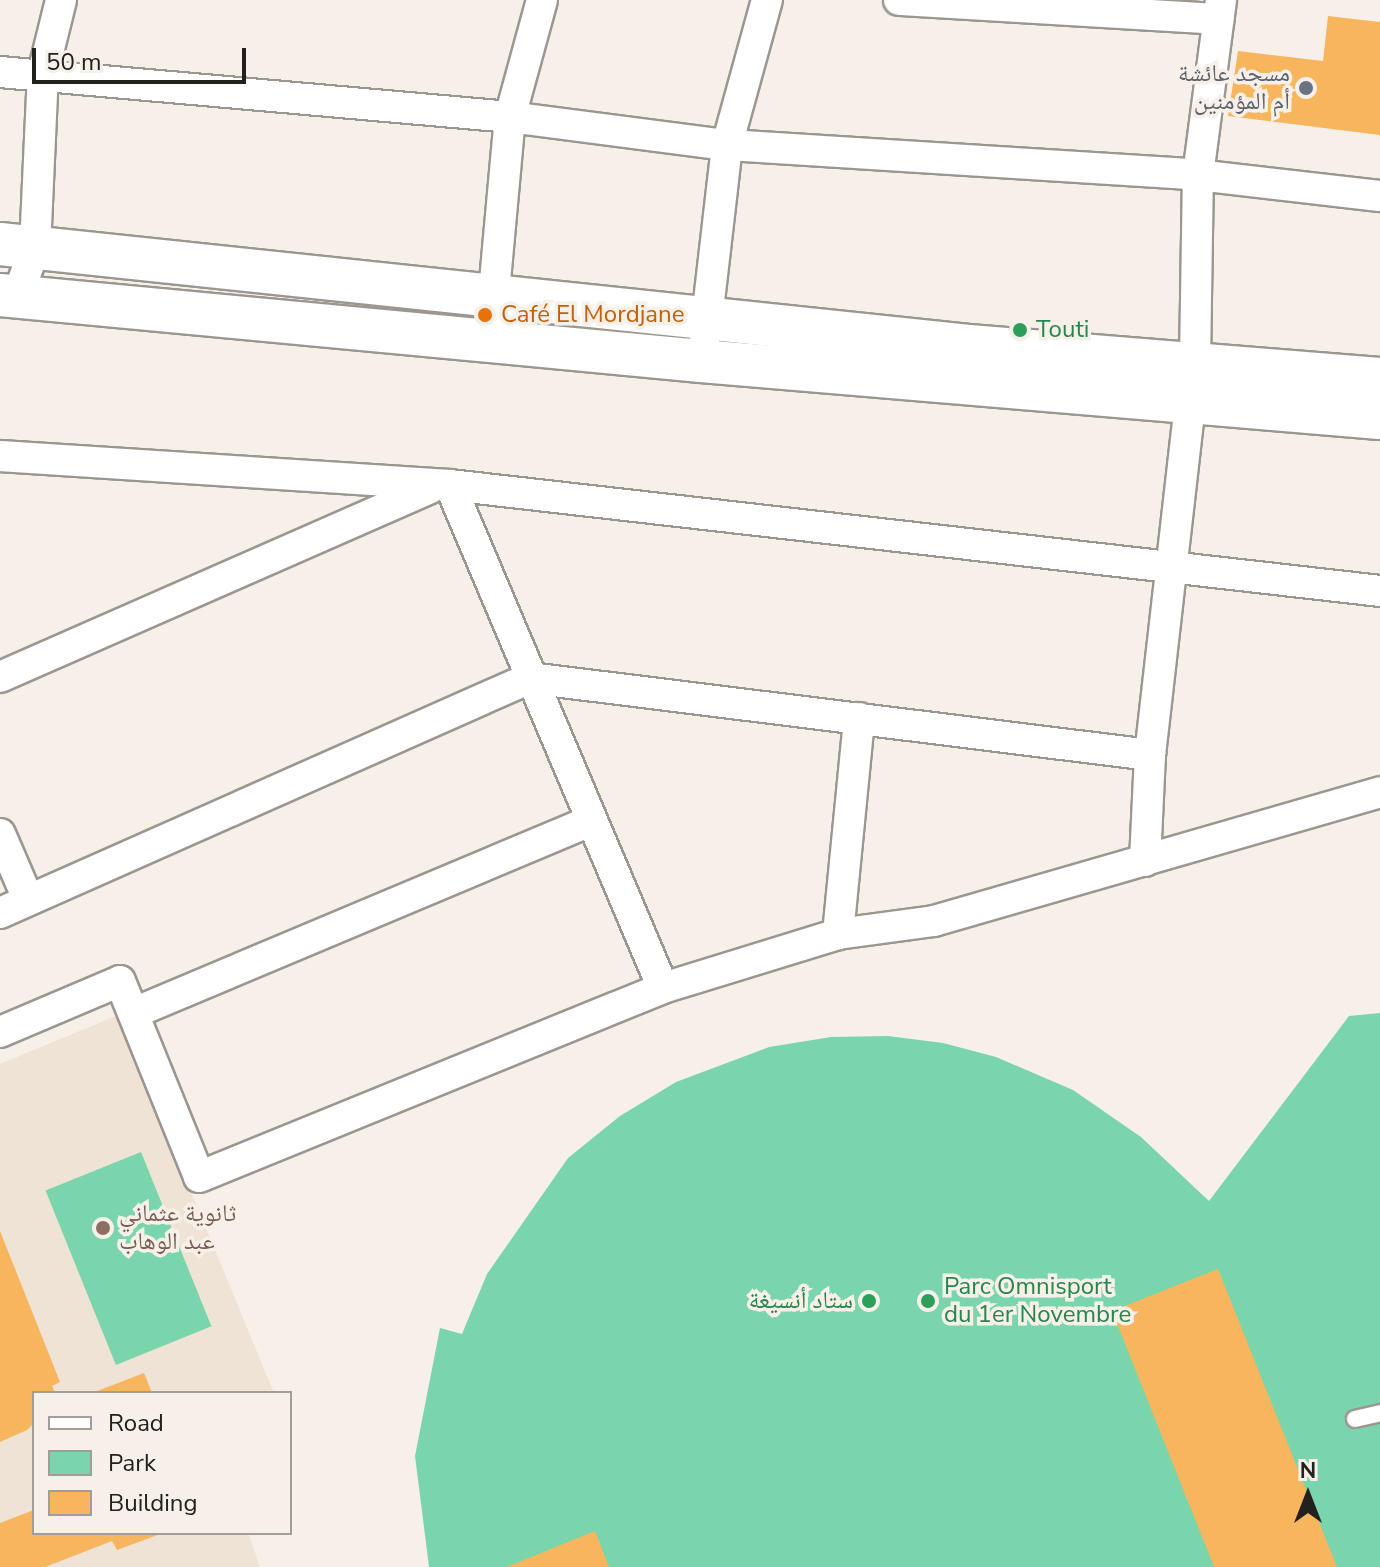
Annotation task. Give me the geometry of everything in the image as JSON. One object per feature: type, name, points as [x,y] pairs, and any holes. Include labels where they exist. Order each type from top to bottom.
[{"type":"main road","points":[[18,246],[969,346],[1194,381],[1380,418]]},
{"type":"main road","points":[[8,296],[701,361],[1194,381],[1380,379]]},
{"type":"street","points":[[8,296],[43,73],[61,0]]},
{"type":"street","points":[[490,340],[510,117],[542,0]]},
{"type":"street","points":[[701,361],[727,145],[767,0]]},
{"type":"street","points":[[899,0],[1220,10],[1198,175],[1194,381],[1150,755],[1145,861]]},
{"type":"street","points":[[0,72],[43,73],[510,117],[727,145],[1198,175],[1380,196]]},
{"type":"street","points":[[0,456],[444,485],[1174,571],[1380,591]]},
{"type":"street","points":[[0,677],[444,485]]},
{"type":"street","points":[[444,485],[663,988]]},
{"type":"street","points":[[0,913],[530,678],[1150,755]]},
{"type":"street","points":[[838,934],[859,718]]},
{"type":"street","points":[[0,1032],[120,981],[136,1012],[199,1177],[663,988],[838,934],[934,921],[1380,792]]},
{"type":"street","points":[[136,1012],[590,821]]},
{"type":"street","points":[[0,834],[28,899]]},
{"type":"lane","points":[[1355,1419],[1380,1413]]},
{"type":"shaded area","name":"ثانوية عثماني عبد الوهاب","points":[[118,1015],[273,1391],[32,1391],[32,1535],[249,1535],[260,1567],[0,1567],[0,1064]]},
{"type":"green space","name":"Parc Omnisport du 1er Novembre","points":[[1380,1013],[1380,1567],[429,1567],[415,1456],[440,1328],[462,1334],[487,1274],[568,1158],[620,1116],[676,1082],[769,1047],[831,1037],[888,1036],[943,1043],[996,1057],[1073,1090],[1141,1137],[1209,1201],[1349,1016]]},
{"type":"green space","points":[[141,1152],[211,1326],[116,1365],[46,1191]]},
{"type":"building","name":"مسجد عائشة أم المؤمنين","points":[[1328,16],[1380,22],[1380,135],[1228,116],[1238,51],[1323,61]]},
{"type":"building","points":[[0,1231],[60,1382],[52,1386],[54,1391],[32,1391],[32,1425],[0,1442]]},
{"type":"building","points":[[1218,1269],[1337,1567],[1214,1567],[1112,1311]]},
{"type":"building","points":[[144,1373],[151,1391],[97,1391]]},
{"type":"building","points":[[32,1511],[32,1535],[158,1535],[117,1550],[112,1541],[45,1567],[0,1567],[0,1523]]},
{"type":"building","points":[[595,1531],[609,1567],[507,1567]]},
{"type":"place","name":"مسجد عائشة أم المؤمنين","points":[[1306,88]]},
{"type":"place","name":"Café El Mordjane","points":[[485,315]]},
{"type":"place","name":"Touti","points":[[1020,330]]},
{"type":"place","name":"ثانوية عثماني عبد الوهاب","points":[[103,1228]]},
{"type":"place","name":"ستاد أنسيغة","points":[[869,1301]]},
{"type":"place","name":"Parc Omnisport du 1er Novembre","points":[[928,1301]]}]
